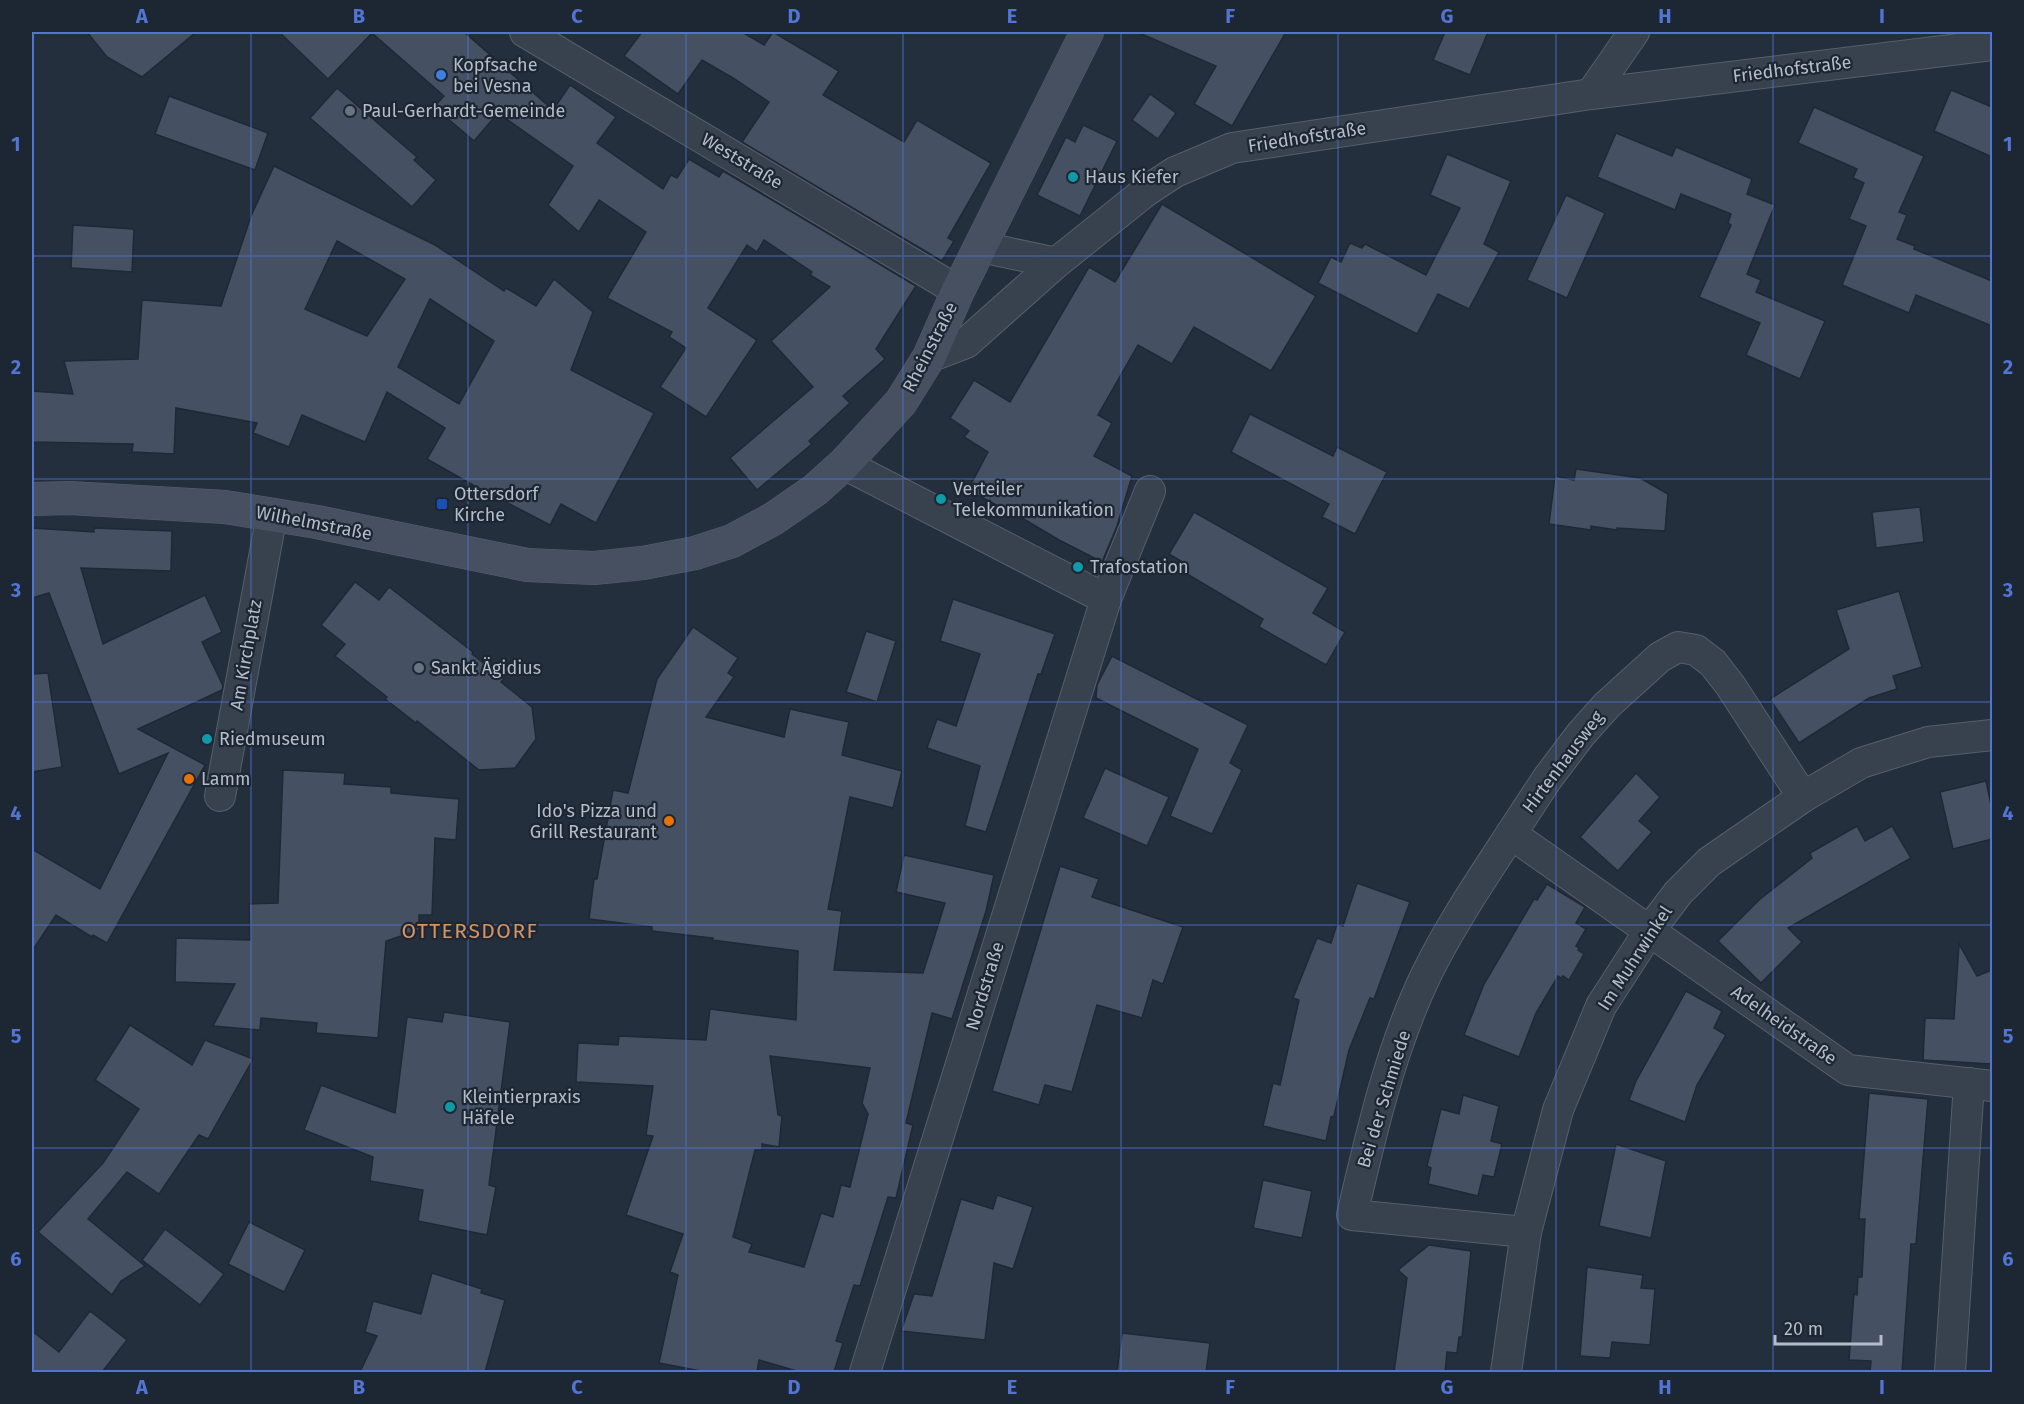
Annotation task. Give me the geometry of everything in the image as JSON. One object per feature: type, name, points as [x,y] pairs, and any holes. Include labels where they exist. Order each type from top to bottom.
[{"type":"main road","name":"Rheinstraße","points":[[594,568],[643,563],[695,553],[732,541],[773,519],[815,490],[844,464],[901,402],[929,357],[958,291],[1087,32]]},
{"type":"main road","name":"Wilhelmstraße","points":[[32,499],[70,498],[192,504],[272,514],[527,565],[594,568]]},
{"type":"street","name":"Weststraße","points":[[525,32],[958,291]]},
{"type":"street","points":[[1591,94],[1634,32]]},
{"type":"street","name":"Friedhofstraße","points":[[929,357],[966,343],[1056,263],[1146,191],[1175,172],[1232,148],[1591,94],[1992,45]]},
{"type":"street","points":[[981,247],[1056,263]]},
{"type":"street","points":[[844,464],[1106,599]]},
{"type":"street","name":"Nordstraße","points":[[865,1372],[1106,599],[1149,491]]},
{"type":"street","name":"Am Kirchplatz","points":[[220,796],[272,514]]},
{"type":"street","name":"Hirtenhausweg","points":[[1511,834],[1547,778],[1581,734],[1607,705],[1660,657],[1678,647],[1696,650],[1713,663],[1731,685],[1803,797]]},
{"type":"street","name":"Im Muhrwinkel","points":[[1506,1372],[1526,1232],[1563,1100],[1602,1006],[1650,930],[1677,893],[1709,862],[1803,797],[1861,764],[1928,742],[1992,735]]},
{"type":"street","points":[[1511,834],[1650,930]]},
{"type":"street","name":"Bei der Schmiede","points":[[1511,834],[1450,928],[1425,977],[1404,1029],[1374,1120],[1352,1215],[1526,1232]]},
{"type":"street","name":"Adelheidstraße","points":[[1650,930],[1848,1070],[1981,1085],[1950,1372]]},
{"type":"building","points":[[87,32],[196,32],[142,77],[107,57]]},
{"type":"building","points":[[279,32],[464,32],[553,110],[570,85],[616,117],[597,143],[663,189],[671,175],[677,178],[689,159],[719,177],[723,171],[916,286],[876,349],[885,359],[843,396],[850,403],[809,441],[812,444],[757,490],[730,458],[813,387],[771,341],[830,287],[810,275],[812,272],[764,240],[757,252],[747,245],[708,308],[757,340],[706,417],[660,387],[686,348],[669,337],[672,332],[607,298],[646,232],[599,200],[579,232],[548,205],[573,166],[498,113],[474,141],[434,107],[444,96],[372,33],[328,79]]},
{"type":"building","points":[[642,32],[742,32],[764,45],[773,32],[839,71],[823,95],[904,142],[917,120],[991,163],[948,238],[954,241],[942,261],[742,142],[769,102],[733,78],[702,60],[678,94],[624,56]]},
{"type":"building","points":[[1137,32],[1286,32],[1232,126],[1194,104],[1216,66]]},
{"type":"building","points":[[1445,32],[1488,32],[1470,75],[1433,60]]},
{"type":"building","points":[[337,88],[417,157],[414,160],[436,180],[412,207],[310,118]]},
{"type":"building","points":[[1951,90],[1992,107],[1992,157],[1934,131]]},
{"type":"building","points":[[1150,94],[1176,113],[1158,139],[1132,120]]},
{"type":"building","points":[[169,96],[268,133],[255,170],[155,134]]},
{"type":"building","points":[[1814,107],[1924,156],[1899,212],[1907,215],[1897,239],[1915,246],[1914,249],[1992,281],[1992,326],[1916,295],[1909,313],[1842,285],[1866,226],[1849,219],[1864,183],[1853,178],[1857,169],[1798,143]]},
{"type":"building","name":"Haus Kiefer","points":[[1083,125],[1117,141],[1080,216],[1037,195],[1066,137],[1075,142]]},
{"type":"building","points":[[1616,133],[1672,156],[1676,147],[1752,179],[1747,194],[1775,205],[1747,274],[1761,280],[1756,292],[1825,321],[1800,379],[1746,355],[1760,323],[1699,297],[1731,225],[1728,223],[1731,214],[1681,194],[1675,210],[1597,177]]},
{"type":"building","points":[[1447,154],[1511,181],[1484,244],[1499,252],[1469,309],[1438,294],[1417,334],[1318,283],[1331,257],[1341,262],[1350,243],[1362,248],[1365,244],[1426,275],[1460,208],[1430,195]]},
{"type":"building","points":[[274,166],[435,245],[504,291],[506,288],[536,306],[554,279],[593,312],[571,370],[654,413],[596,523],[561,504],[550,525],[427,459],[445,428],[387,392],[365,442],[302,415],[289,447],[253,433],[257,423],[176,408],[174,454],[132,452],[133,444],[32,442],[32,391],[73,394],[64,361],[138,359],[142,300],[221,306],[251,216]],"holes":[[[337,241],[405,279],[367,336],[305,309]],[[430,299],[494,341],[459,404],[398,367]]]},
{"type":"building","points":[[1566,195],[1605,213],[1567,298],[1527,280]]},
{"type":"building","points":[[1162,204],[1316,296],[1271,371],[1194,327],[1172,364],[1138,345],[1098,415],[1112,423],[1094,456],[1132,476],[1117,526],[1102,562],[1000,505],[1000,507],[968,490],[988,452],[964,437],[969,431],[950,418],[974,380],[1010,402],[1089,267],[1115,282]]},
{"type":"building","points":[[73,225],[134,229],[132,272],[71,268]]},
{"type":"building","points":[[1250,414],[1333,456],[1337,447],[1387,472],[1355,534],[1322,517],[1329,504],[1231,452]]},
{"type":"building","points":[[1576,469],[1640,478],[1668,494],[1665,531],[1617,528],[1617,530],[1591,526],[1591,530],[1549,524],[1555,476],[1574,480]]},
{"type":"building","points":[[1920,507],[1924,542],[1876,548],[1872,512]]},
{"type":"building","points":[[1194,512],[1328,588],[1313,613],[1345,632],[1326,665],[1259,627],[1263,619],[1182,571],[1186,564],[1169,554]]},
{"type":"building","points":[[32,528],[94,532],[94,528],[172,531],[171,571],[81,568],[103,644],[205,595],[222,632],[202,642],[223,686],[222,690],[138,729],[205,765],[107,943],[93,935],[92,937],[56,915],[32,951],[32,849],[100,889],[168,753],[119,774],[49,593],[32,598]]},
{"type":"building","name":"Sankt Ägidius","points":[[355,582],[379,600],[389,587],[473,652],[472,654],[504,679],[501,682],[532,707],[536,739],[515,768],[479,770],[385,699],[387,697],[335,656],[345,644],[321,625]]},
{"type":"building","points":[[1899,591],[1922,667],[1893,676],[1897,689],[1869,698],[1799,743],[1770,699],[1849,649],[1836,610]]},
{"type":"building","points":[[953,599],[1055,634],[1041,674],[1038,674],[986,832],[965,826],[980,766],[927,748],[937,719],[956,726],[980,654],[940,641]]},
{"type":"building","points":[[693,627],[738,658],[728,673],[734,677],[706,717],[784,737],[790,709],[849,722],[842,755],[902,771],[893,808],[850,797],[828,909],[842,911],[834,970],[923,973],[945,903],[896,892],[904,855],[994,875],[986,911],[952,1019],[932,1013],[906,1123],[913,1125],[896,1198],[888,1197],[860,1286],[854,1285],[836,1341],[843,1343],[834,1372],[800,1372],[759,1360],[757,1372],[706,1372],[659,1363],[678,1275],[670,1272],[683,1234],[626,1215],[653,1136],[646,1135],[653,1086],[576,1082],[578,1043],[618,1045],[619,1036],[706,1040],[710,1009],[796,1020],[798,951],[652,931],[652,927],[589,919],[594,879],[597,879],[613,790],[628,793],[657,679]],"holes":[[[770,1056],[870,1068],[862,1103],[868,1114],[850,1187],[841,1185],[833,1217],[821,1213],[804,1267],[749,1252],[752,1244],[733,1237],[755,1150],[762,1150],[762,1144],[779,1147],[782,1116],[778,1115]]]},
{"type":"building","points":[[866,631],[896,641],[877,702],[846,692]]},
{"type":"building","points":[[1112,656],[1248,725],[1230,763],[1242,770],[1212,834],[1170,816],[1198,749],[1096,698],[1097,685]]},
{"type":"building","points":[[48,673],[62,767],[32,772],[32,674]]},
{"type":"building","points":[[1105,768],[1169,797],[1147,846],[1083,818]]},
{"type":"building","points":[[283,770],[345,773],[344,784],[391,787],[391,793],[459,799],[456,840],[435,838],[432,915],[419,915],[419,930],[386,941],[378,1038],[316,1033],[317,1023],[261,1018],[260,1030],[213,1026],[235,984],[175,982],[176,938],[250,940],[249,904],[278,903]]},
{"type":"building","points":[[1636,773],[1660,797],[1639,821],[1652,832],[1618,871],[1580,837]]},
{"type":"building","points":[[1986,781],[1992,809],[1992,839],[1953,849],[1940,792]]},
{"type":"building","points":[[1857,826],[1865,841],[1892,826],[1911,858],[1788,928],[1802,942],[1761,983],[1718,941],[1759,900],[1812,858],[1810,853]]},
{"type":"building","points":[[1060,866],[1099,879],[1092,897],[1183,927],[1163,984],[1153,980],[1142,1018],[1097,1005],[1072,1092],[1045,1085],[1039,1105],[992,1091]]},
{"type":"building","points":[[1357,883],[1410,902],[1374,999],[1370,998],[1349,1050],[1326,1141],[1263,1126],[1273,1083],[1280,1085],[1299,1000],[1293,998],[1317,938],[1331,943],[1337,924],[1343,926]]},
{"type":"building","points":[[1547,884],[1585,907],[1576,923],[1586,929],[1576,946],[1584,954],[1569,980],[1558,976],[1536,1013],[1519,1057],[1464,1035],[1484,984],[1534,899],[1537,900]]},
{"type":"building","points":[[1959,944],[1977,976],[1992,970],[1992,1064],[1923,1060],[1925,1018],[1954,1019]]},
{"type":"building","points":[[1686,991],[1722,1011],[1714,1028],[1726,1035],[1697,1085],[1685,1122],[1629,1100],[1636,1081]]},
{"type":"building","points":[[444,1012],[510,1022],[489,1185],[496,1187],[487,1235],[418,1221],[423,1190],[370,1181],[373,1157],[304,1130],[321,1085],[395,1113],[407,1017],[442,1022]]},
{"type":"building","points":[[130,1025],[192,1065],[205,1040],[253,1059],[208,1139],[199,1135],[159,1194],[127,1172],[88,1219],[145,1266],[121,1281],[112,1295],[38,1232],[103,1163],[139,1109],[95,1080]]},
{"type":"building","points":[[1869,1093],[1928,1099],[1916,1244],[1911,1244],[1902,1372],[1870,1372],[1871,1361],[1849,1360],[1854,1294],[1857,1295],[1858,1277],[1862,1277],[1865,1219],[1859,1219]]},
{"type":"building","points":[[1463,1095],[1499,1106],[1491,1141],[1502,1144],[1494,1177],[1483,1175],[1478,1196],[1428,1184],[1431,1168],[1427,1166],[1441,1109],[1459,1114]]},
{"type":"building","points":[[1616,1144],[1666,1161],[1651,1238],[1599,1226]]},
{"type":"building","points":[[1263,1180],[1312,1191],[1302,1238],[1253,1228]]},
{"type":"building","points":[[997,1195],[1033,1207],[1013,1269],[994,1263],[985,1340],[901,1331],[914,1294],[932,1296],[961,1199],[993,1209]]},
{"type":"building","points":[[249,1222],[305,1250],[284,1292],[228,1264]]},
{"type":"building","points":[[165,1229],[224,1274],[200,1305],[142,1260]]},
{"type":"building","points":[[1429,1245],[1471,1251],[1462,1337],[1459,1337],[1457,1353],[1447,1352],[1445,1372],[1394,1372],[1407,1278],[1398,1270]]},
{"type":"building","points":[[1587,1267],[1643,1275],[1641,1288],[1655,1289],[1650,1345],[1612,1342],[1610,1358],[1580,1356]]},
{"type":"building","points":[[432,1273],[482,1289],[481,1293],[505,1300],[485,1372],[360,1372],[377,1336],[365,1332],[373,1301],[421,1314]]},
{"type":"building","points":[[90,1311],[127,1340],[102,1372],[32,1372],[32,1331],[59,1352]]},
{"type":"building","points":[[1122,1333],[1210,1343],[1206,1372],[1117,1372]]},
{"type":"place","name":"Kopfsache bei Vesna","points":[[441,75]]},
{"type":"place","name":"Paul-Gerhardt-Gemeinde","points":[[350,111]]},
{"type":"place","name":"Haus Kiefer","points":[[1073,177]]},
{"type":"place","name":"Verteiler Telekommunikation","points":[[941,499]]},
{"type":"place","name":"Ottersdorf Kirche","points":[[442,504]]},
{"type":"place","name":"Trafostation","points":[[1078,567]]},
{"type":"place","name":"Sankt Ägidius","points":[[419,668]]},
{"type":"place","name":"Riedmuseum","points":[[207,739]]},
{"type":"place","name":"Lamm","points":[[189,779]]},
{"type":"place","name":"Ido's Pizza und Grill Restaurant","points":[[669,821]]},
{"type":"place","name":"Kleintierpraxis Häfele","points":[[450,1107]]},
{"type":"district","name":"OTTERSDORF","points":[[470,931]]}]
